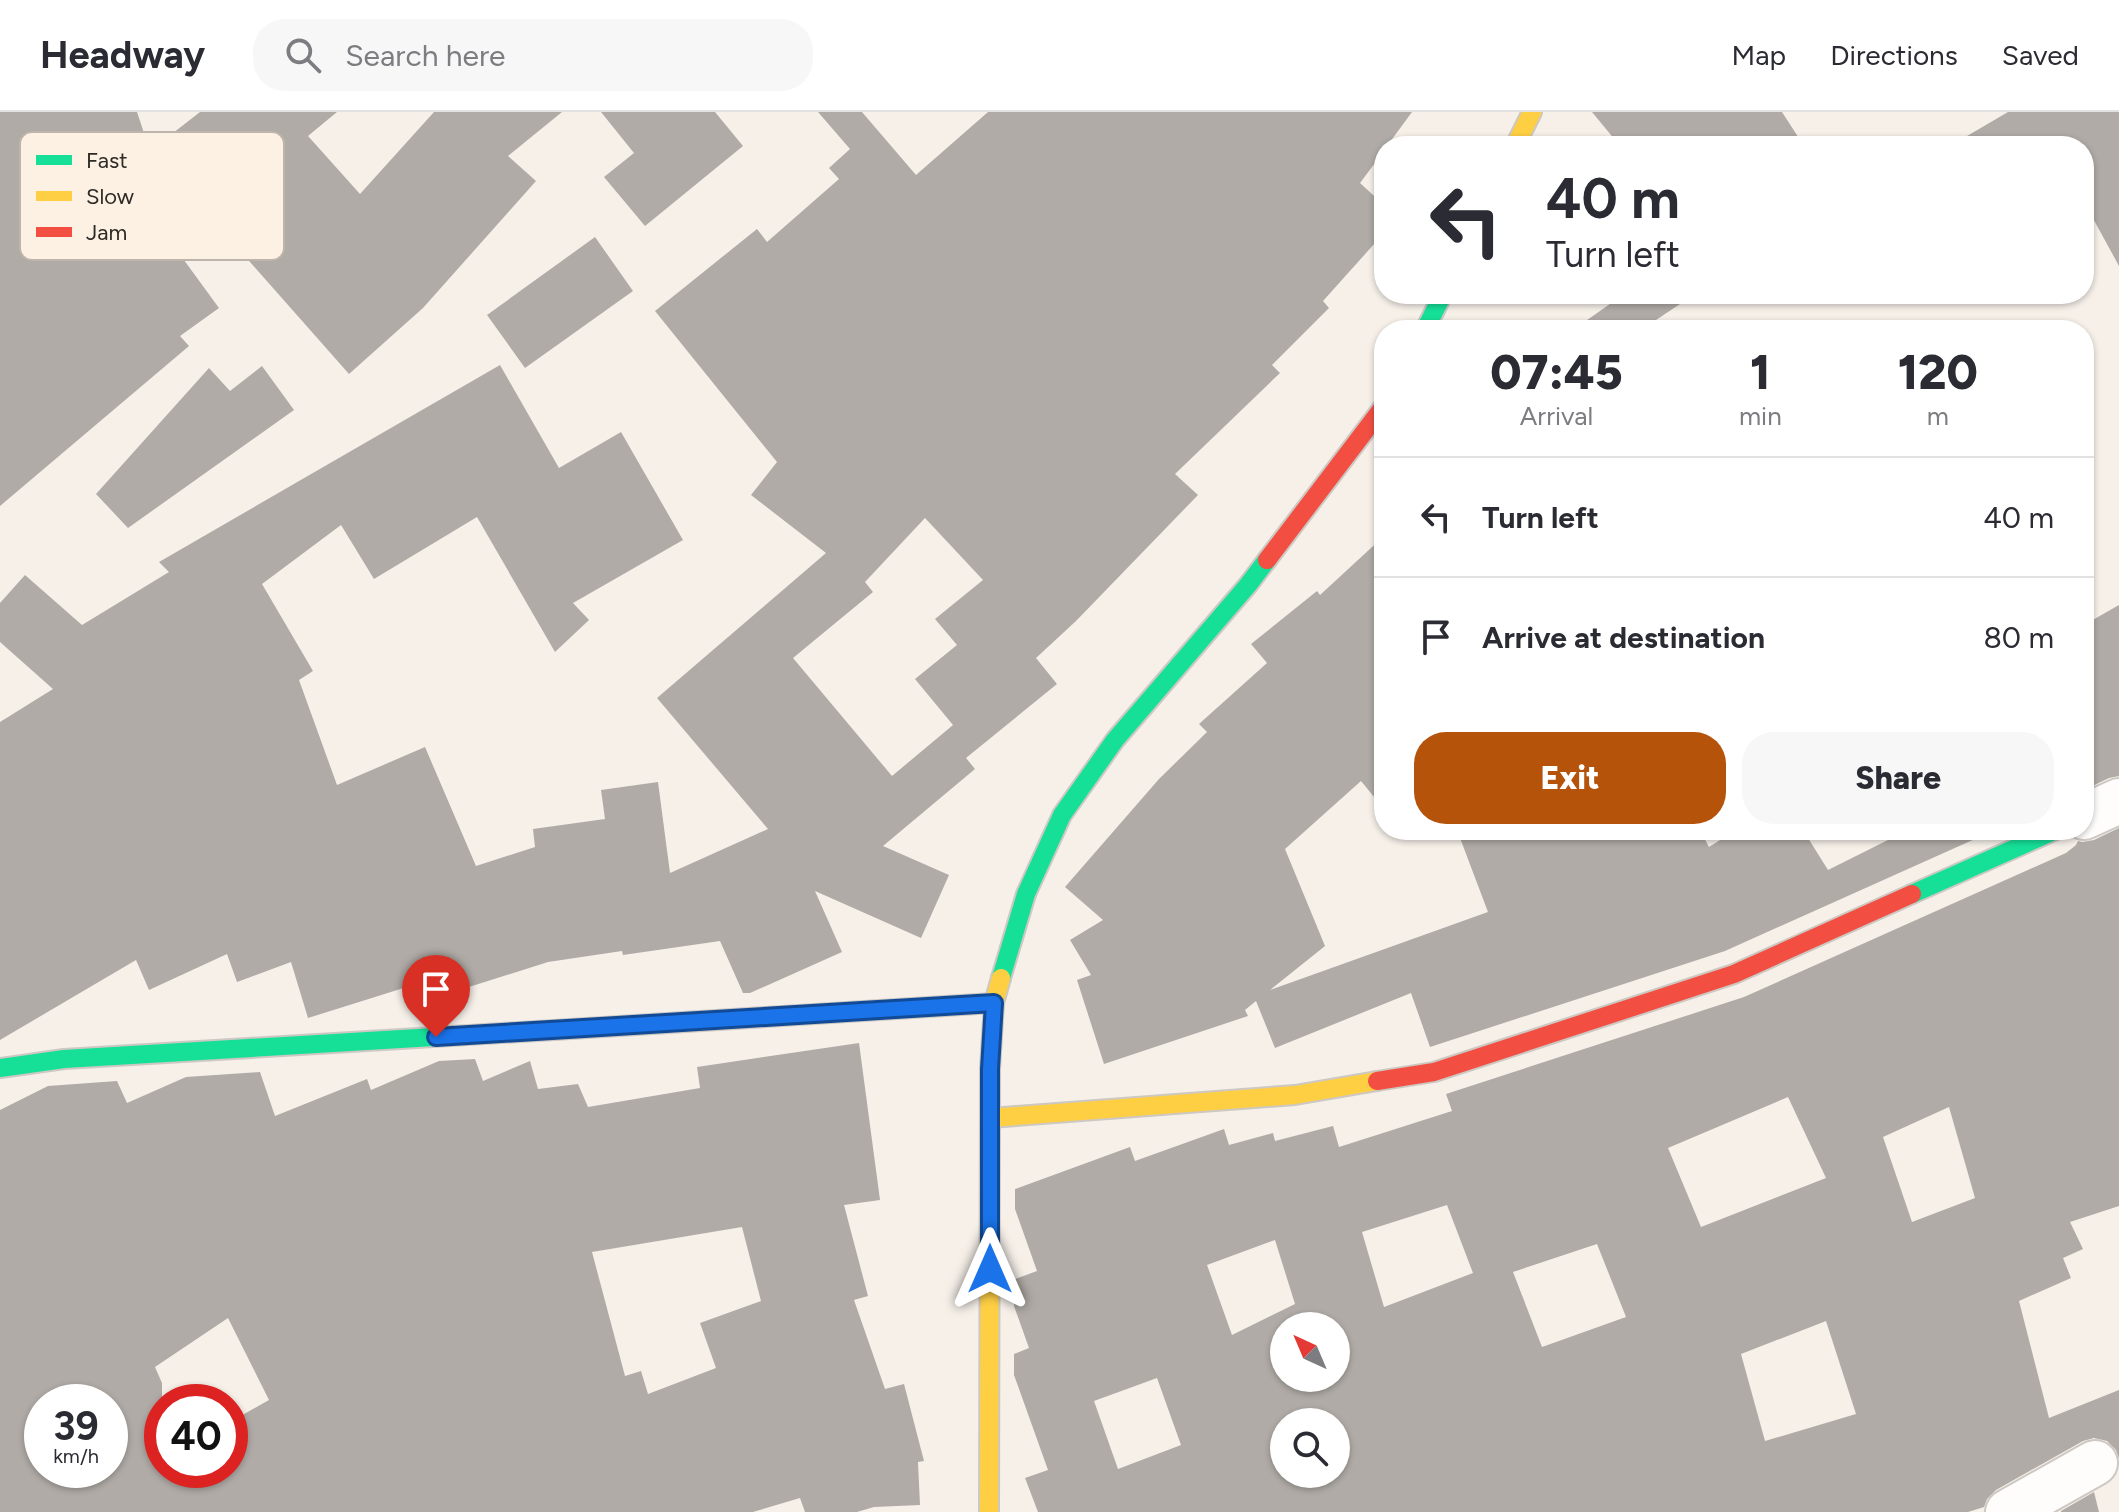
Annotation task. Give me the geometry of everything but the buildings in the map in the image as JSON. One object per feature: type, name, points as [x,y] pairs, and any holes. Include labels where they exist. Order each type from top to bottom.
[{"type":"street","points":[[1520,136],[1532,112]]},
{"type":"street","points":[[989,1512],[990,1069],[994,1003],[1026,894],[1062,815],[1115,740],[1248,585],[1374,419]]},
{"type":"street","points":[[2094,812],[2119,801]]},
{"type":"street","points":[[990,1118],[1295,1095],[1434,1072],[1734,974],[2034,840]]},
{"type":"street","points":[[0,1068],[64,1059],[994,1003]]},
{"type":"street","points":[[2008,1512],[2095,1463]]},
{"type":"traffic: fast","points":[[1430,320],[1438,304]]},
{"type":"traffic: fast","points":[[1001,978],[1026,894],[1062,815],[1115,740],[1267,560]]},
{"type":"traffic: fast","points":[[1912,894],[2034,840]]},
{"type":"traffic: fast","points":[[0,1068],[64,1059],[554,1030]]},
{"type":"traffic: slow","points":[[1520,136],[1532,112]]},
{"type":"traffic: slow","points":[[989,1512],[990,1069],[994,1003],[1001,978]]},
{"type":"traffic: slow","points":[[554,1030],[994,1003]]},
{"type":"traffic: slow","points":[[990,1118],[1295,1095],[1377,1081]]},
{"type":"traffic: jam","points":[[1267,560],[1374,419]]},
{"type":"traffic: jam","points":[[1377,1081],[1434,1072],[1734,974],[1912,894]]},
{"type":"route","points":[[436,1037],[994,1003],[990,1069],[990,1269]]}]
